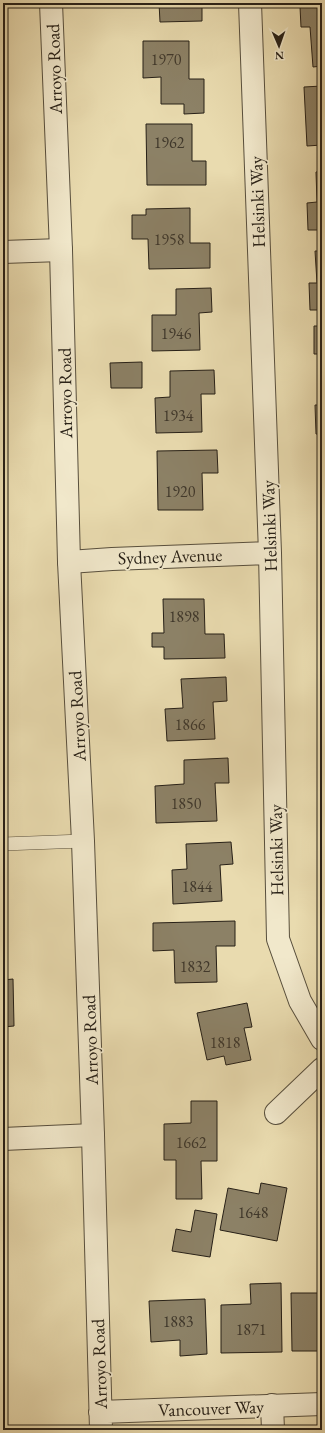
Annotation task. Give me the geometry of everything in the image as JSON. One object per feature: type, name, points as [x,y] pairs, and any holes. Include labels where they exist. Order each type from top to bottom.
[{"type":"street","name":"Arroyo Road","points":[[51,3],[62,250],[69,562],[83,841],[101,1421]]},
{"type":"street","name":"Helsinki Way","points":[[250,3],[270,553],[278,938],[300,1001],[322,1040]]},
{"type":"street","points":[[3,252],[62,250]]},
{"type":"street","name":"Sydney Avenue","points":[[69,562],[112,558],[270,553]]},
{"type":"street","points":[[276,1113],[322,1068]]},
{"type":"street","points":[[3,1139],[93,1135]]},
{"type":"street","name":"Vancouver Way","points":[[101,1421],[272,1405],[322,1404]]},
{"type":"street","points":[[272,1405],[273,1430]]},
{"type":"lane","points":[[3,844],[83,841]]},
{"type":"building","points":[[159,3],[202,3],[202,21],[160,22]]},
{"type":"building","points":[[322,5],[322,66],[313,67],[310,27],[301,27],[300,7]]},
{"type":"building","points":[[143,41],[189,41],[189,79],[204,79],[204,113],[184,114],[184,104],[161,104],[161,77],[143,78]]},
{"type":"building","points":[[322,86],[322,145],[307,146],[304,87]]},
{"type":"building","points":[[146,124],[192,124],[192,161],[206,161],[206,185],[147,185]]},
{"type":"building","points":[[322,171],[322,230],[308,230],[307,203],[317,202],[316,172]]},
{"type":"building","points":[[190,208],[190,243],[210,243],[210,268],[149,269],[148,239],[132,239],[132,215],[146,215],[146,209]]},
{"type":"building","points":[[315,251],[322,251],[322,310],[310,310],[309,283],[317,283]]},
{"type":"building","points":[[211,288],[212,312],[199,313],[200,350],[152,351],[152,315],[176,315],[176,289]]},
{"type":"building","points":[[314,326],[322,326],[322,354],[314,354]]},
{"type":"building","points":[[142,362],[142,388],[111,388],[110,363]]},
{"type":"building","points":[[214,370],[215,394],[201,394],[202,432],[156,433],[155,398],[170,397],[170,371]]},
{"type":"building","points":[[315,405],[322,405],[322,434],[316,434]]},
{"type":"building","points":[[217,450],[218,473],[202,473],[203,510],[158,510],[157,451]]},
{"type":"building","points":[[322,523],[322,550],[320,550],[318,524]]},
{"type":"building","points":[[163,599],[204,599],[205,634],[224,634],[225,658],[164,659],[164,647],[152,647],[152,633],[164,633]]},
{"type":"building","points":[[226,677],[227,701],[213,702],[215,739],[167,741],[165,709],[183,708],[181,679]]},
{"type":"building","points":[[228,758],[229,783],[215,783],[217,821],[156,823],[155,786],[184,784],[184,760]]},
{"type":"building","points":[[231,842],[233,864],[220,865],[222,901],[173,904],[172,870],[187,869],[186,844]]},
{"type":"building","points":[[235,921],[235,946],[216,946],[217,982],[175,983],[174,950],[153,951],[153,923]]},
{"type":"building","points":[[13,979],[14,1026],[3,1027],[3,980]]},
{"type":"building","points":[[247,1003],[252,1027],[244,1028],[251,1060],[226,1065],[224,1056],[207,1060],[197,1013]]},
{"type":"building","points":[[191,1101],[217,1101],[217,1161],[201,1161],[202,1199],[176,1199],[176,1160],[164,1160],[164,1124],[191,1123]]},
{"type":"building","points":[[261,1183],[287,1188],[277,1241],[220,1230],[228,1188],[259,1194]]},
{"type":"building","points":[[195,1210],[217,1214],[210,1257],[172,1251],[176,1229],[191,1232]]},
{"type":"building","points":[[281,1283],[282,1352],[221,1353],[221,1305],[251,1304],[250,1284]]},
{"type":"building","points":[[291,1293],[322,1293],[322,1335],[318,1335],[319,1351],[292,1351]]},
{"type":"building","points":[[205,1299],[207,1354],[180,1356],[180,1340],[151,1342],[149,1301]]}]
